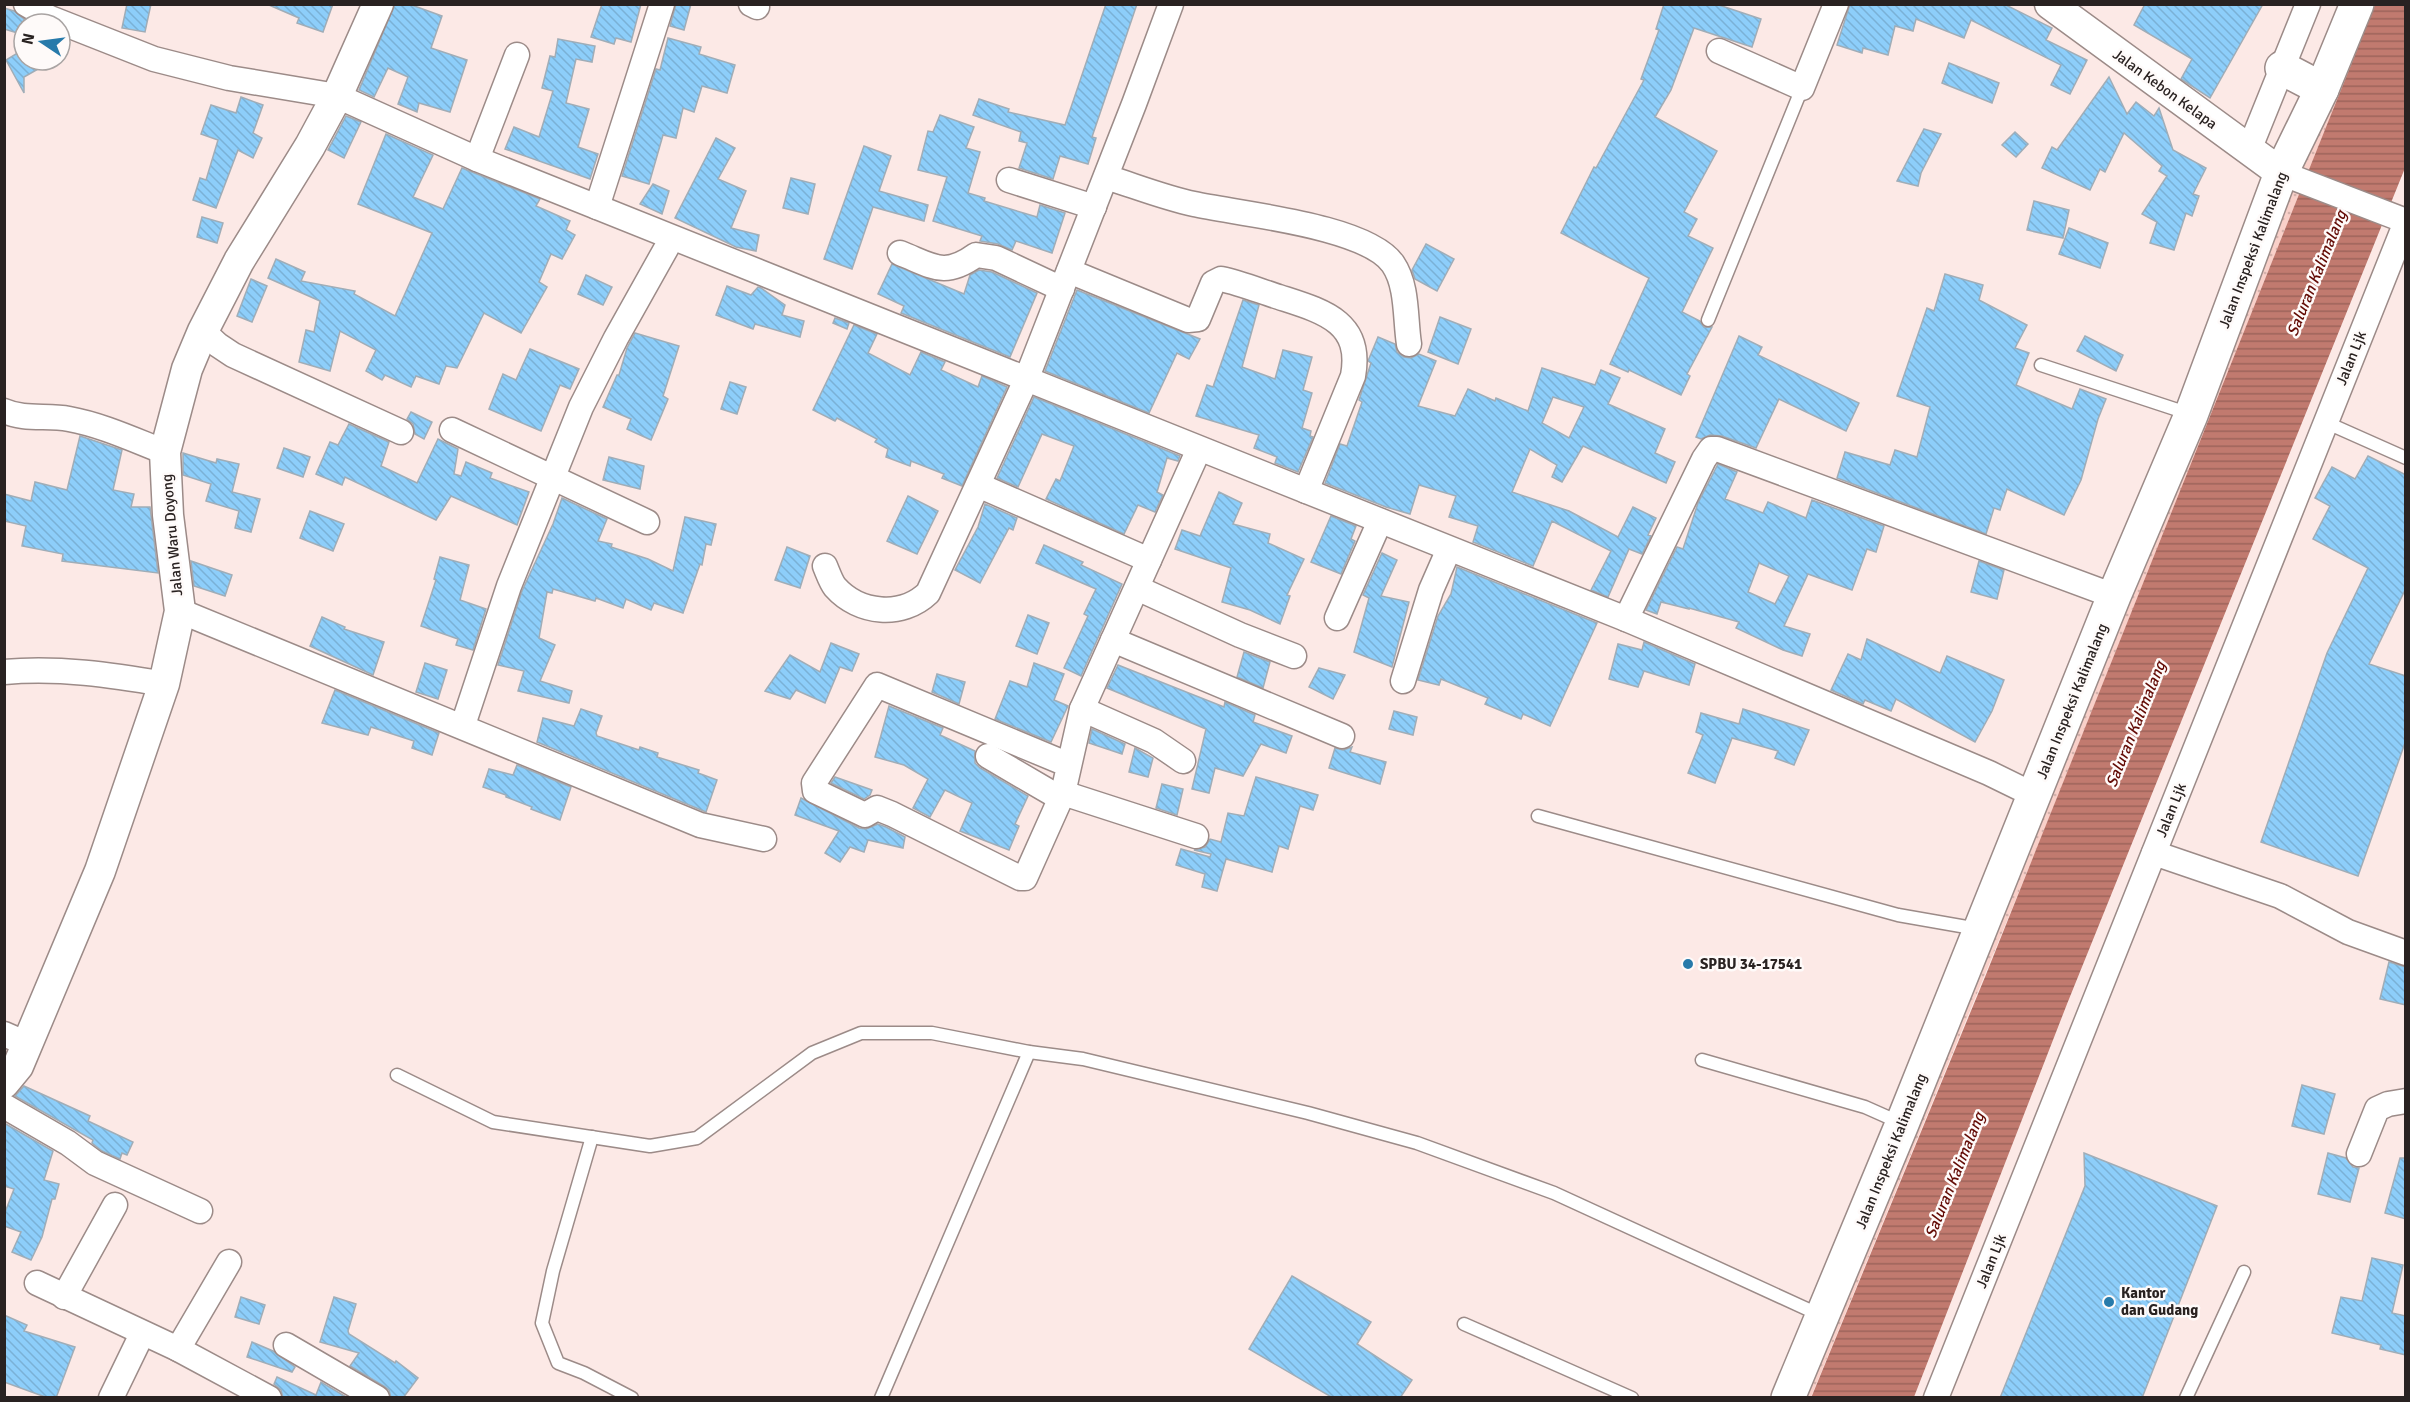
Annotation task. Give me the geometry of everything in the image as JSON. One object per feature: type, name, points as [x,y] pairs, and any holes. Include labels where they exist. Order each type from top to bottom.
[{"type":"main road","name":"Jalan Inspeksi Kalimalang","points":[[1788,1398],[1902,1124],[2114,596],[2192,415],[2290,177],[2322,89],[2357,4]]},
{"type":"main road","points":[[2282,68],[2322,89]]},
{"type":"street","points":[[26,4],[52,11],[154,59],[229,78],[337,96],[477,159],[1626,619],[2034,795]]},
{"type":"street","name":"Jalan Waru Doyong","points":[[4,1083],[18,1066],[16,1039],[100,871],[164,684],[180,610],[168,515],[165,452],[187,369],[203,331],[239,261],[310,146],[337,96],[378,4]]},
{"type":"street","points":[[597,207],[662,4]]},
{"type":"street","points":[[825,566],[834,586],[856,603],[885,610],[907,608],[917,604],[928,593],[1026,380],[1171,4]]},
{"type":"street","points":[[1719,51],[1802,88],[1836,4]]},
{"type":"street","name":"Jalan Kebon Kelapa","points":[[2050,4],[2249,150],[2290,177]]},
{"type":"street","points":[[2249,150],[2308,4]]},
{"type":"street","points":[[477,159],[517,55]]},
{"type":"street","points":[[1106,177],[1191,203],[1290,222],[1367,243],[1384,253],[1395,266],[1403,290],[1409,344]]},
{"type":"street","points":[[2290,177],[2400,218]]},
{"type":"street","points":[[1009,180],[1094,207]]},
{"type":"street","name":"Jalan Ljk","points":[[1936,1398],[2325,422],[2400,218]]},
{"type":"street","points":[[463,725],[509,586],[581,407],[616,338],[672,238]]},
{"type":"street","points":[[900,253],[942,270],[962,266],[976,255],[996,258],[1188,320],[1198,319],[1213,283],[1221,279],[1296,302],[1332,316],[1340,323],[1353,345],[1355,362],[1353,376],[1306,491]]},
{"type":"street","points":[[203,331],[233,355],[400,432]]},
{"type":"street","points":[[4,411],[15,416],[68,418],[165,452]]},
{"type":"street","points":[[453,430],[647,522]]},
{"type":"street","points":[[1069,765],[878,685],[814,783],[815,791],[856,812],[865,815],[877,808],[1025,878],[1062,795],[1069,765],[1082,709],[1199,448]]},
{"type":"street","points":[[1626,619],[1711,449],[1717,449],[2114,596]]},
{"type":"street","points":[[978,484],[1149,560]]},
{"type":"street","points":[[1336,618],[1380,521]]},
{"type":"street","points":[[1403,681],[1431,590],[1449,549]]},
{"type":"street","points":[[1137,588],[1240,635],[1294,656]]},
{"type":"street","points":[[180,610],[463,725],[700,825],[764,839]]},
{"type":"street","points":[[1113,640],[1341,736]]},
{"type":"street","points":[[4,672],[22,670],[98,673],[164,684]]},
{"type":"street","points":[[1082,709],[1154,741],[1183,761]]},
{"type":"street","points":[[988,756],[1062,795],[1196,836]]},
{"type":"street","points":[[2154,853],[2280,896],[2349,932],[2406,953]]},
{"type":"street","points":[[2359,1154],[2377,1109],[2388,1104],[2406,1101]]},
{"type":"street","points":[[4,1106],[68,1143],[95,1163],[200,1211]]},
{"type":"street","points":[[64,1297],[115,1205]]},
{"type":"street","points":[[178,1349],[229,1262]]},
{"type":"street","points":[[37,1283],[178,1349],[269,1398]]},
{"type":"street","points":[[111,1398],[142,1334]]},
{"type":"street","points":[[286,1345],[377,1398]]},
{"type":"lane","points":[[1708,320],[1802,88]]},
{"type":"lane","points":[[2041,365],[2192,415]]},
{"type":"lane","points":[[2325,422],[2406,458]]},
{"type":"lane","points":[[1538,816],[1898,915],[1980,929]]},
{"type":"lane","points":[[397,1075],[493,1122],[651,1146],[697,1138],[812,1053],[861,1033],[932,1033],[1029,1052],[1083,1059],[1308,1113],[1417,1143],[1554,1193],[1823,1316]]},
{"type":"lane","points":[[881,1398],[1029,1052]]},
{"type":"lane","points":[[1702,1060],[1865,1107],[1902,1124]]},
{"type":"lane","points":[[592,1137],[552,1271],[542,1323],[558,1363],[584,1373],[632,1398]]},
{"type":"lane","points":[[2186,1398],[2244,1272]]},
{"type":"lane","points":[[1464,1324],[1632,1398]]},
{"type":"shaded area","points":[[2357,5],[2375,5],[2039,843],[1811,1397],[1788,1398]]},
{"type":"water","name":"Saluran Kalimalang","points":[[2375,5],[2405,5],[2405,168],[2067,1004],[1914,1397],[1811,1398],[1985,977]]},
{"type":"building","points":[[127,4],[151,4],[145,32],[122,28]]},
{"type":"building","points":[[333,4],[323,32],[297,23],[299,18],[269,5]]},
{"type":"building","points":[[395,4],[409,4],[442,16],[431,48],[467,60],[450,112],[419,103],[417,112],[398,104],[408,77],[388,68],[374,97],[359,90]]},
{"type":"building","points":[[602,4],[641,4],[631,42],[616,38],[614,44],[591,37]]},
{"type":"building","points":[[676,4],[691,4],[684,30],[670,26]]},
{"type":"building","points":[[1106,4],[1137,4],[1092,137],[1096,138],[1088,164],[1060,156],[1053,179],[1019,168],[1027,143],[1019,141],[1021,132],[973,115],[979,99],[1009,109],[1008,112],[1065,125]]},
{"type":"building","points":[[1664,4],[1716,4],[1761,19],[1752,47],[1694,28],[1671,90],[1655,117],[1717,151],[1684,212],[1697,219],[1688,236],[1713,248],[1682,312],[1700,321],[1704,327],[1712,327],[1687,374],[1690,376],[1681,395],[1629,370],[1628,372],[1610,364],[1649,278],[1561,233],[1594,167],[1596,168],[1644,80],[1641,79],[1659,30],[1656,29]]},
{"type":"building","points":[[1850,4],[2004,4],[2052,28],[2046,40],[2087,60],[2070,94],[2051,85],[2061,65],[1971,20],[1964,38],[1916,19],[1913,31],[1895,26],[1888,55],[1863,48],[1862,53],[1837,45]]},
{"type":"building","points":[[2145,4],[2263,4],[2210,98],[2181,79],[2192,59],[2134,25]]},
{"type":"building","points":[[4,8],[15,12],[12,12],[12,31],[4,29]]},
{"type":"building","points":[[668,38],[701,47],[699,54],[735,65],[727,93],[702,86],[694,112],[683,108],[676,138],[663,135],[649,184],[622,176],[656,69],[660,70]]},
{"type":"building","points":[[558,39],[595,46],[592,62],[576,59],[566,103],[589,109],[578,147],[598,154],[590,179],[505,149],[514,127],[539,137],[553,91],[542,88],[550,56],[555,57]]},
{"type":"building","points":[[12,56],[12,71],[6,60]]},
{"type":"building","points":[[1949,63],[1999,83],[1992,103],[1942,83]]},
{"type":"building","points":[[13,72],[33,72],[24,77],[24,93]]},
{"type":"building","points":[[2109,77],[2127,114],[2136,102],[2154,116],[2159,108],[2173,150],[2206,168],[2193,194],[2199,196],[2192,216],[2186,213],[2174,250],[2150,243],[2157,222],[2142,214],[2167,176],[2159,171],[2162,166],[2124,133],[2105,172],[2100,169],[2090,190],[2042,168],[2052,147],[2057,150]]},
{"type":"building","points":[[241,97],[263,105],[253,133],[262,138],[253,158],[238,150],[216,208],[193,200],[200,178],[206,180],[218,140],[201,134],[211,105],[236,113]]},
{"type":"building","points":[[940,115],[974,127],[966,148],[980,152],[968,193],[985,198],[984,201],[1037,217],[1040,205],[1065,213],[1052,253],[1016,241],[1012,250],[998,244],[980,241],[982,236],[933,221],[947,177],[918,170],[928,131],[933,132]]},
{"type":"building","points":[[346,116],[361,122],[344,158],[328,150]]},
{"type":"building","points":[[1924,129],[1941,134],[1921,173],[1918,186],[1897,181]]},
{"type":"building","points":[[2015,132],[2028,144],[2016,157],[2002,145]]},
{"type":"building","points":[[386,134],[433,155],[413,197],[443,209],[462,168],[540,199],[536,206],[570,221],[566,230],[575,235],[562,259],[551,254],[539,282],[547,287],[521,333],[484,313],[457,368],[446,366],[439,384],[416,376],[411,387],[385,375],[382,380],[366,371],[376,350],[340,331],[330,371],[299,362],[306,330],[314,332],[320,301],[268,278],[276,259],[305,272],[301,281],[355,291],[354,294],[395,316],[432,233],[358,204]]},
{"type":"building","points":[[716,138],[735,148],[718,179],[746,191],[731,228],[759,235],[756,251],[736,247],[675,218]]},
{"type":"building","points":[[864,146],[891,156],[879,191],[928,205],[924,221],[873,207],[852,269],[824,259]]},
{"type":"building","points":[[791,178],[815,184],[808,214],[783,208]]},
{"type":"building","points":[[653,184],[669,191],[662,214],[640,204]]},
{"type":"building","points":[[2034,201],[2069,210],[2063,238],[2027,230]]},
{"type":"building","points":[[202,217],[223,223],[217,243],[197,237]]},
{"type":"building","points":[[2069,228],[2108,243],[2100,268],[2059,254]]},
{"type":"building","points":[[1426,244],[1454,259],[1437,291],[1415,279],[1412,270]]},
{"type":"building","points":[[892,264],[964,294],[970,275],[979,270],[992,272],[1037,293],[1010,357],[901,313],[904,306],[878,294]]},
{"type":"building","points":[[1945,274],[1983,285],[1979,300],[2027,325],[2015,348],[2029,353],[2016,385],[2072,409],[2080,389],[2106,399],[2081,480],[2064,515],[2007,489],[2000,510],[1994,508],[1986,534],[1837,478],[1845,452],[1890,465],[1895,450],[1917,457],[1930,407],[1897,396],[1927,308],[1934,311]]},
{"type":"building","points":[[586,275],[612,287],[603,305],[578,294]]},
{"type":"building","points":[[251,279],[267,286],[252,322],[237,316]]},
{"type":"building","points":[[727,286],[751,295],[758,287],[761,288],[785,305],[782,315],[804,321],[800,337],[755,324],[753,329],[716,315]]},
{"type":"building","points":[[1077,290],[1200,339],[1189,359],[1177,353],[1149,413],[1045,371]]},
{"type":"building","points":[[1243,300],[1259,305],[1242,367],[1275,379],[1283,350],[1312,357],[1303,390],[1312,393],[1302,428],[1311,431],[1310,436],[1313,437],[1298,472],[1275,463],[1277,457],[1254,448],[1259,435],[1196,416],[1207,385],[1213,387]]},
{"type":"building","points":[[1440,317],[1471,329],[1458,364],[1428,352]]},
{"type":"building","points":[[835,318],[849,323],[847,329],[833,323]]},
{"type":"building","points":[[854,325],[877,334],[868,353],[910,375],[921,352],[945,362],[941,370],[978,387],[982,376],[1007,387],[962,486],[942,478],[944,474],[911,461],[910,466],[886,457],[888,449],[875,442],[877,439],[837,418],[835,421],[813,410]]},
{"type":"building","points":[[635,333],[679,346],[663,396],[668,399],[651,440],[627,429],[631,419],[603,407],[619,375],[627,348]]},
{"type":"building","points":[[1739,336],[1762,347],[1758,355],[1859,403],[1846,431],[1779,399],[1756,448],[1722,436],[1710,435],[1701,439],[1696,437]]},
{"type":"building","points":[[2085,336],[2123,355],[2116,371],[2077,351]]},
{"type":"building","points":[[1378,337],[1395,344],[1397,352],[1404,357],[1411,358],[1419,354],[1436,361],[1418,406],[1455,416],[1468,389],[1495,401],[1496,398],[1528,411],[1542,368],[1595,385],[1601,370],[1620,378],[1608,404],[1665,429],[1655,453],[1675,462],[1666,483],[1583,446],[1562,482],[1552,477],[1557,465],[1530,449],[1512,492],[1569,511],[1618,537],[1633,507],[1656,518],[1648,535],[1651,536],[1642,554],[1629,549],[1608,597],[1591,590],[1611,551],[1552,521],[1533,566],[1473,542],[1478,526],[1449,517],[1456,496],[1419,485],[1410,514],[1325,483],[1340,444],[1347,446],[1362,402],[1359,400],[1371,363],[1368,361]],"holes":[[[1553,397],[1584,407],[1569,438],[1542,423]]]},
{"type":"building","points":[[530,349],[579,369],[570,389],[560,385],[541,431],[489,409],[503,374],[516,380]]},
{"type":"building","points":[[730,382],[746,387],[737,414],[721,409]]},
{"type":"building","points":[[1034,397],[1180,456],[1178,461],[1167,458],[1157,492],[1163,495],[1155,512],[1138,505],[1124,534],[1046,499],[1056,479],[1060,481],[1074,446],[1042,434],[1018,487],[997,478]]},
{"type":"building","points":[[411,412],[432,422],[424,439],[415,434],[413,424],[407,419]]},
{"type":"building","points":[[349,424],[389,442],[381,466],[417,483],[438,439],[458,449],[454,474],[461,476],[466,462],[492,473],[490,478],[529,492],[517,525],[451,496],[436,520],[345,477],[342,485],[316,474],[330,442],[338,445]]},
{"type":"building","points":[[80,436],[122,450],[113,490],[134,494],[131,507],[150,507],[158,573],[62,561],[63,554],[22,546],[26,526],[4,521],[4,494],[31,501],[35,482],[67,490]]},
{"type":"building","points":[[284,448],[310,457],[303,477],[277,468]]},
{"type":"building","points":[[183,453],[216,463],[217,459],[239,464],[232,492],[260,499],[251,532],[235,528],[239,511],[206,501],[211,484],[183,475]]},
{"type":"building","points":[[2368,456],[2406,475],[2406,588],[2369,664],[2406,676],[2406,740],[2358,876],[2261,842],[2327,653],[2368,568],[2313,539],[2330,506],[2315,498],[2332,467],[2355,479]]},
{"type":"building","points":[[609,457],[644,466],[640,489],[603,480]]},
{"type":"building","points":[[1718,464],[1737,472],[1725,499],[1763,513],[1768,502],[1806,518],[1812,500],[1884,526],[1876,552],[1867,549],[1852,590],[1808,574],[1784,626],[1810,634],[1802,656],[1783,650],[1736,628],[1739,622],[1661,602],[1657,614],[1646,610],[1677,547],[1683,549],[1698,503]],"holes":[[[1759,563],[1789,576],[1775,604],[1748,592]]]},
{"type":"building","points":[[1219,492],[1242,503],[1233,524],[1270,534],[1268,543],[1304,559],[1287,595],[1290,596],[1280,624],[1250,610],[1222,602],[1231,568],[1175,549],[1182,530],[1200,536]]},
{"type":"building","points":[[908,496],[938,511],[917,554],[887,541]]},
{"type":"building","points":[[562,498],[607,519],[598,541],[612,544],[611,547],[648,559],[673,571],[685,517],[716,524],[711,545],[706,544],[702,565],[700,564],[683,613],[654,603],[651,610],[626,599],[623,608],[596,598],[595,601],[553,589],[552,593],[547,592],[539,638],[555,645],[540,681],[572,691],[569,703],[518,691],[524,671],[498,665],[522,591],[553,524]]},
{"type":"building","points":[[985,504],[1017,518],[1013,530],[1009,528],[980,583],[955,570],[978,527]]},
{"type":"building","points":[[310,511],[344,524],[333,551],[300,538]]},
{"type":"building","points":[[1331,516],[1356,526],[1351,539],[1355,541],[1341,574],[1311,562]]},
{"type":"building","points":[[1044,545],[1083,562],[1081,565],[1122,584],[1081,676],[1064,668],[1088,616],[1084,614],[1096,589],[1036,563]]},
{"type":"building","points":[[787,547],[810,556],[800,588],[775,580]]},
{"type":"building","points":[[1382,553],[1397,560],[1381,596],[1409,602],[1392,667],[1354,652],[1369,598],[1363,595]]},
{"type":"building","points":[[440,557],[469,565],[460,600],[486,609],[473,650],[456,645],[458,639],[421,626],[436,580],[434,579]]},
{"type":"building","points":[[191,561],[232,575],[225,596],[194,586]]},
{"type":"building","points":[[1979,561],[2004,570],[1997,599],[1971,592]]},
{"type":"building","points":[[1457,567],[1597,623],[1550,726],[1523,714],[1521,719],[1485,704],[1488,698],[1441,679],[1439,685],[1418,680],[1438,616],[1451,594]]},
{"type":"building","points":[[1028,615],[1049,623],[1037,654],[1016,646]]},
{"type":"building","points":[[322,617],[345,627],[344,629],[384,642],[373,675],[310,646]]},
{"type":"building","points":[[1867,639],[1940,673],[1947,656],[2004,680],[1992,711],[1975,742],[1896,699],[1891,711],[1865,700],[1863,704],[1831,690],[1848,654],[1861,660]]},
{"type":"building","points":[[1644,642],[1695,664],[1689,685],[1644,671],[1638,687],[1609,679],[1618,644],[1642,650]]},
{"type":"building","points":[[831,643],[859,654],[852,671],[840,667],[825,703],[796,690],[790,699],[765,691],[790,655],[820,672]]},
{"type":"building","points":[[1244,652],[1270,662],[1263,688],[1237,677]]},
{"type":"building","points":[[425,663],[447,670],[438,699],[416,692]]},
{"type":"building","points":[[1034,663],[1064,674],[1054,700],[1068,706],[1051,742],[995,719],[1010,681],[1027,687]]},
{"type":"building","points":[[1118,665],[1224,707],[1225,702],[1255,715],[1253,722],[1292,736],[1286,753],[1261,744],[1243,776],[1215,768],[1209,793],[1192,789],[1206,729],[1107,688]]},
{"type":"building","points":[[1319,668],[1345,675],[1333,699],[1309,687]]},
{"type":"building","points":[[937,674],[965,682],[959,704],[932,692]]},
{"type":"building","points":[[335,690],[439,733],[432,755],[412,748],[414,741],[371,727],[368,735],[322,723]]},
{"type":"building","points":[[889,706],[943,728],[940,735],[975,751],[975,763],[980,768],[1028,796],[1015,824],[1019,826],[1009,850],[960,831],[972,803],[945,790],[930,817],[913,808],[928,779],[904,765],[875,757]]},
{"type":"building","points":[[581,709],[602,716],[597,736],[639,750],[640,747],[658,753],[657,757],[699,770],[698,773],[717,780],[706,812],[537,742],[543,718],[574,726]]},
{"type":"building","points":[[1743,709],[1809,730],[1794,765],[1775,758],[1778,751],[1732,738],[1715,783],[1688,773],[1703,735],[1696,732],[1701,713],[1739,724]]},
{"type":"building","points":[[1394,711],[1417,717],[1413,735],[1389,729]]},
{"type":"building","points":[[1092,729],[1125,744],[1122,754],[1089,743]]},
{"type":"building","points":[[1352,747],[1350,752],[1386,762],[1380,784],[1329,768],[1335,748],[1343,750]]},
{"type":"building","points":[[1135,748],[1153,758],[1148,777],[1129,772]]},
{"type":"building","points":[[517,765],[571,787],[560,820],[483,787],[489,769],[513,775]]},
{"type":"building","points":[[835,777],[872,790],[870,795],[864,799],[831,783]]},
{"type":"building","points":[[1256,777],[1318,795],[1313,810],[1300,806],[1288,849],[1279,846],[1272,872],[1226,859],[1217,891],[1202,887],[1205,874],[1176,865],[1181,849],[1210,857],[1211,854],[1194,850],[1205,847],[1210,839],[1221,842],[1228,813],[1244,816]]},
{"type":"building","points":[[1162,784],[1183,789],[1177,815],[1156,808]]},
{"type":"building","points":[[801,798],[859,828],[866,829],[878,824],[886,827],[905,837],[903,848],[868,840],[864,852],[850,847],[840,862],[825,853],[839,831],[795,815]]},
{"type":"building","points":[[2389,962],[2406,967],[2406,1005],[2380,999]]},
{"type":"building","points":[[2302,1085],[2335,1094],[2324,1134],[2292,1126]]},
{"type":"building","points":[[24,1086],[90,1116],[88,1121],[133,1142],[127,1155],[122,1153],[120,1159],[102,1151],[92,1143],[93,1140],[15,1096]]},
{"type":"building","points":[[4,1123],[53,1151],[44,1180],[59,1184],[55,1199],[52,1199],[42,1237],[31,1260],[12,1252],[21,1232],[4,1226],[4,1215],[14,1189],[4,1186]]},
{"type":"building","name":"Kantor dan Gudang","points":[[2084,1153],[2217,1206],[2142,1398],[2000,1398],[2085,1186]]},
{"type":"building","points":[[2328,1153],[2346,1158],[2353,1167],[2359,1168],[2350,1202],[2318,1194]]},
{"type":"building","points":[[2400,1158],[2406,1158],[2406,1219],[2385,1213]]},
{"type":"building","points":[[2372,1258],[2403,1265],[2392,1313],[2406,1316],[2406,1355],[2380,1349],[2381,1345],[2332,1333],[2341,1297],[2362,1301]]},
{"type":"building","points":[[1292,1276],[1371,1322],[1357,1344],[1412,1380],[1400,1398],[1333,1398],[1249,1349]]},
{"type":"building","points":[[241,1297],[265,1305],[259,1324],[235,1317]]},
{"type":"building","points":[[334,1297],[356,1304],[349,1334],[395,1363],[396,1361],[418,1378],[403,1398],[391,1398],[389,1390],[384,1386],[350,1366],[359,1353],[320,1342]]},
{"type":"building","points":[[4,1315],[27,1325],[24,1331],[75,1347],[56,1398],[48,1398],[4,1382]]},
{"type":"building","points":[[252,1342],[273,1351],[295,1367],[292,1372],[247,1357]]},
{"type":"building","points":[[277,1377],[316,1395],[321,1382],[348,1398],[283,1398],[281,1390],[274,1384]]},
{"type":"place","name":"SPBU 34-17541","points":[[1688,964]]},
{"type":"place","name":"Kantor dan Gudang","points":[[2109,1302]]}]
